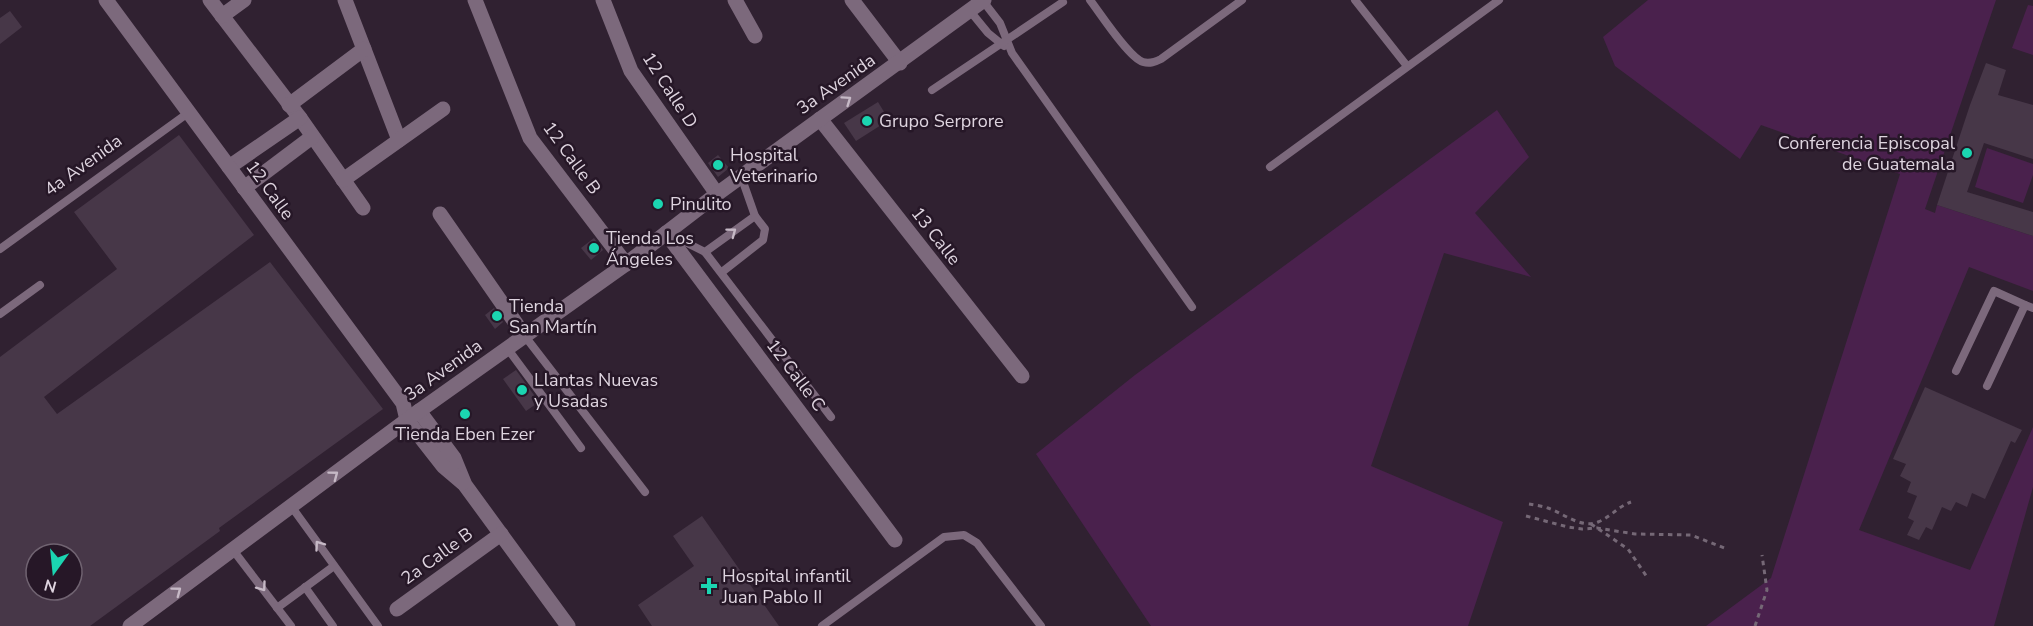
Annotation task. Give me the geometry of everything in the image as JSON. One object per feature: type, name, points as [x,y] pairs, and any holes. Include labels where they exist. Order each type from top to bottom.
[{"type":"street","name":"12 Calle","points":[[106,0],[413,415],[443,466],[465,485],[568,626]]},
{"type":"street","points":[[210,0],[300,118],[363,208]]},
{"type":"street","points":[[222,16],[244,0]]},
{"type":"street","points":[[345,0],[399,140]]},
{"type":"street","name":"12 Calle B","points":[[475,0],[530,138],[626,264]]},
{"type":"street","name":"12 Calle D","points":[[603,0],[631,71],[717,194]]},
{"type":"street","points":[[735,0],[755,36]]},
{"type":"street","points":[[854,1],[900,63]]},
{"type":"street","name":"3a Avenida","points":[[130,626],[413,415],[626,264],[741,176],[983,1]]},
{"type":"street","points":[[290,105],[364,48]]},
{"type":"street","points":[[343,180],[443,109]]},
{"type":"street","points":[[229,167],[300,118]]},
{"type":"street","name":"13 Calle","points":[[819,119],[1022,376]]},
{"type":"street","points":[[244,188],[312,137]]},
{"type":"street","points":[[269,140],[282,159]]},
{"type":"street","points":[[440,214],[524,335]]},
{"type":"street","name":"12 Calle C","points":[[666,233],[894,540]]},
{"type":"street","name":"2a Calle B","points":[[397,609],[501,534]]},
{"type":"lane","points":[[1090,0],[1131,55],[1141,62],[1151,63],[1161,59],[1242,0]]},
{"type":"lane","points":[[1355,0],[1407,66]]},
{"type":"lane","points":[[1270,167],[1499,0]]},
{"type":"lane","points":[[983,1],[1000,23],[1004,41],[1191,307]]},
{"type":"lane","points":[[932,90],[1063,2]]},
{"type":"lane","points":[[970,11],[988,33],[1004,41]]},
{"type":"lane","name":"4a Avenida","points":[[0,249],[188,113]]},
{"type":"lane","points":[[722,272],[763,240],[765,229],[755,216],[741,176]]},
{"type":"lane","points":[[705,252],[755,216]]},
{"type":"lane","points":[[666,233],[705,252],[831,417]]},
{"type":"lane","points":[[0,314],[40,285]]},
{"type":"lane","points":[[1956,371],[1994,291],[2029,307],[1987,387]]},
{"type":"lane","points":[[524,335],[645,492]]},
{"type":"lane","points":[[506,348],[581,448]]},
{"type":"lane","points":[[291,506],[378,626]]},
{"type":"lane","points":[[822,626],[944,537],[964,535],[977,543],[1041,626]]},
{"type":"lane","points":[[233,550],[291,626]]},
{"type":"lane","points":[[277,608],[334,566]]},
{"type":"lane","points":[[305,587],[333,626]]},
{"type":"path","points":[[1591,524],[1631,502]]},
{"type":"path","points":[[1529,504],[1548,508],[1579,522],[1591,524],[1628,549],[1647,577]]},
{"type":"path","points":[[1526,516],[1582,529],[1597,528],[1635,534],[1691,535],[1727,549]]},
{"type":"path","points":[[1755,626],[1767,590],[1762,555]]},
{"type":"shaded area","points":[[1648,0],[1996,0],[1925,209],[1935,213],[1937,205],[2033,236],[2033,291],[1969,267],[1859,530],[1970,570],[2033,427],[2033,487],[1994,626],[1706,626],[1771,578],[1900,174],[1761,125],[1740,159],[1615,66],[1603,37]]},
{"type":"shaded area","points":[[2028,5],[2033,6],[2033,55],[2012,48]]},
{"type":"shaded area","points":[[1497,110],[1529,157],[1475,213],[1531,277],[1444,253],[1371,466],[1503,522],[1468,626],[1151,626],[1036,454],[1135,375]]},
{"type":"shaded area","name":"Conferencia Episcopal de Guatemala","points":[[1987,148],[2033,164],[2033,175],[2023,203],[1975,187]]},
{"type":"building","points":[[10,11],[22,27],[0,44],[0,18]]},
{"type":"building","points":[[1986,63],[2006,70],[1998,95],[2033,105],[2033,159],[1984,143],[1967,192],[2033,212],[2033,236],[1937,205]]},
{"type":"building","name":"Grupo Serprore","points":[[878,102],[889,120],[856,141],[844,123]]},
{"type":"building","points":[[179,135],[254,235],[44,397],[57,414],[270,262],[383,409],[219,528],[220,531],[90,626],[0,626],[0,357],[117,269],[74,212]]},
{"type":"building","name":"Hospital Veterinario","points":[[718,155],[729,168],[718,177],[708,163]]},
{"type":"building","name":"Tienda Los Ángeles","points":[[594,238],[603,250],[591,260],[581,248]]},
{"type":"building","points":[[494,308],[503,322],[495,329],[485,315]]},
{"type":"building","name":"Llantas Nuevas y Usadas","points":[[516,370],[539,402],[526,411],[503,379]]},
{"type":"building","points":[[1925,387],[2022,430],[2015,443],[2011,441],[1985,499],[1972,493],[1967,507],[1956,502],[1951,511],[1942,507],[1932,530],[1926,527],[1919,540],[1907,535],[1914,521],[1908,518],[1917,496],[1907,492],[1911,482],[1900,476],[1906,464],[1893,459]]},
{"type":"building","name":"Hospital infantil Juan Pablo II","points":[[702,516],[779,626],[652,626],[638,605],[694,566],[673,536]]},
{"type":"place","name":"Grupo Serprore","points":[[867,121]]},
{"type":"place","name":"Conferencia Episcopal de Guatemala","points":[[1967,153]]},
{"type":"place","name":"Hospital Veterinario","points":[[718,165]]},
{"type":"place","name":"Pinulito","points":[[658,204]]},
{"type":"place","name":"Tienda Los Ángeles","points":[[594,248]]},
{"type":"place","name":"Tienda San Martín","points":[[497,316]]},
{"type":"place","name":"Llantas Nuevas y Usadas","points":[[522,390]]},
{"type":"place","name":"Tienda Eben Ezer","points":[[465,414]]},
{"type":"place","name":"Hospital infantil Juan Pablo II","points":[[709,586]]}]
